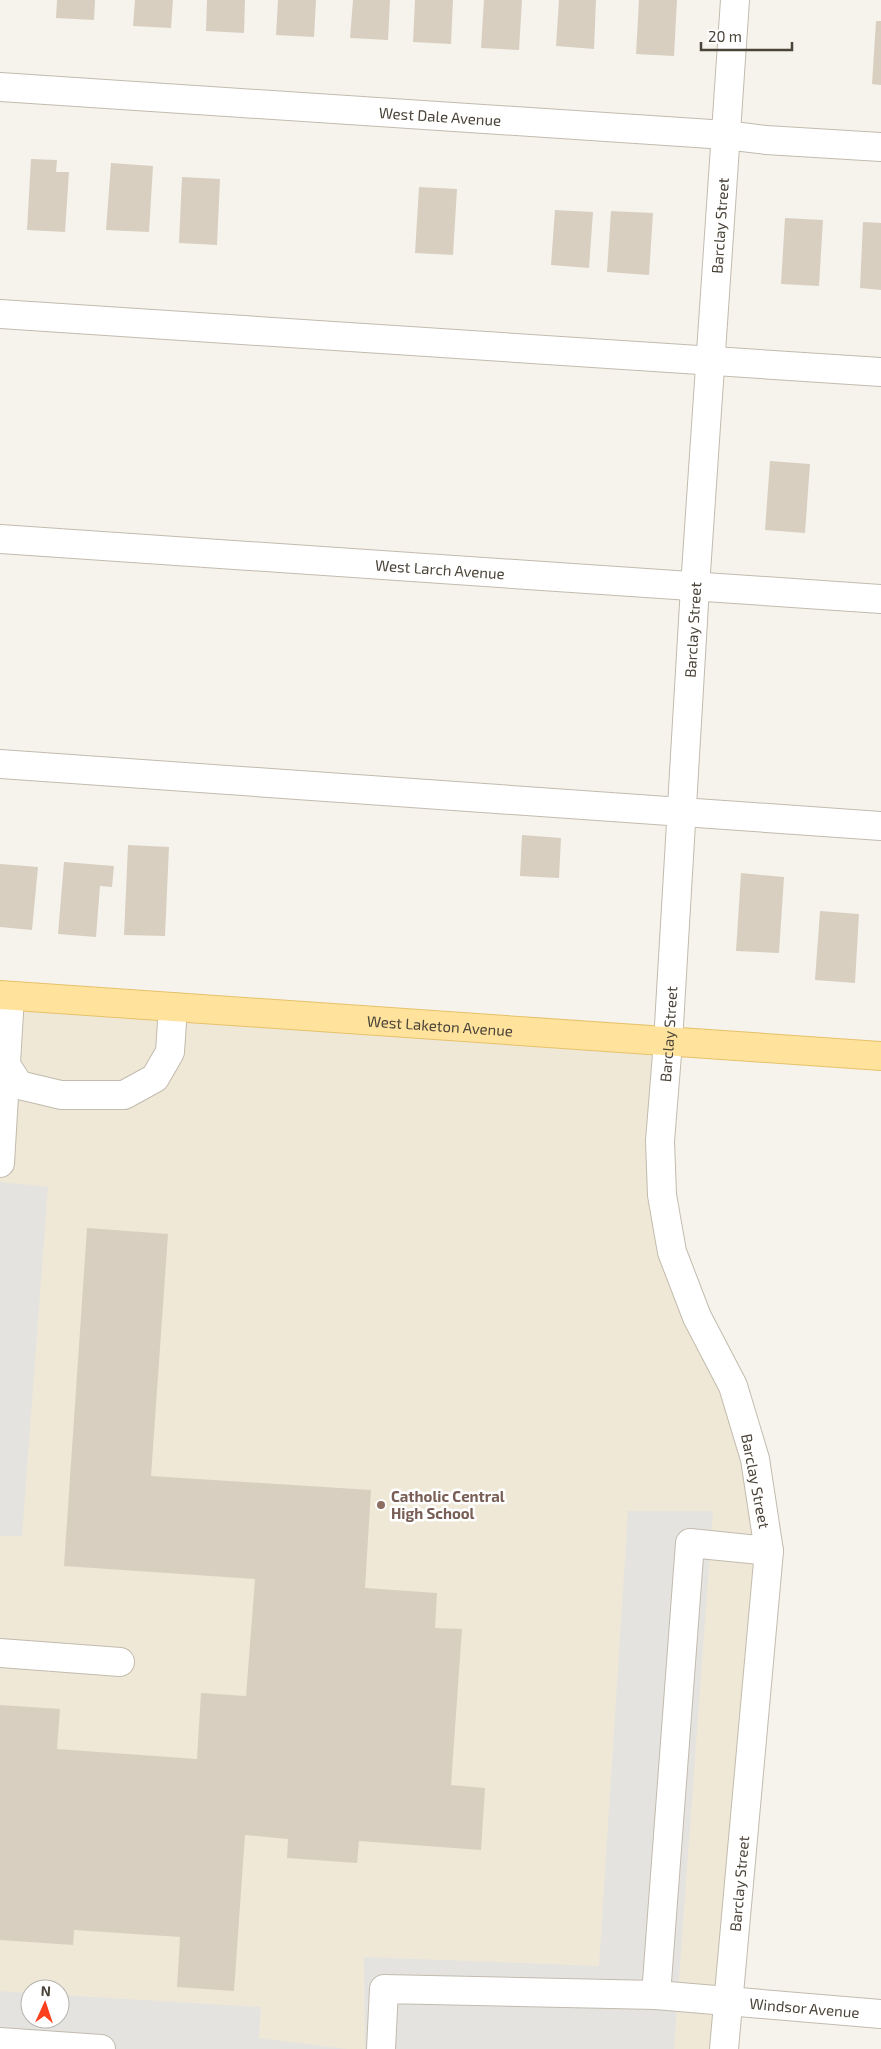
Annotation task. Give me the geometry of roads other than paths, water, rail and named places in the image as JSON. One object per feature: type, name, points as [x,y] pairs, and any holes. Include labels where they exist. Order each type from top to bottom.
[{"type":"main road","name":"West Laketon Avenue","points":[[5,995],[881,1056]]},
{"type":"street","name":"Barclay Street","points":[[724,2049],[769,1551],[755,1460],[733,1386],[698,1317],[672,1252],[662,1195],[660,1140],[668,1042],[695,587],[735,0]]},
{"type":"street","name":"West Dale Avenue","points":[[0,87],[726,135],[766,140],[881,148]]},
{"type":"street","points":[[0,314],[881,372]]},
{"type":"street","name":"West Larch Avenue","points":[[0,539],[881,599]]},
{"type":"street","points":[[0,764],[881,826]]},
{"type":"street","points":[[0,1163],[6,1065],[5,995]]},
{"type":"street","points":[[6,1065],[19,1085],[61,1095],[124,1095],[155,1078],[170,1052],[173,1007]]},
{"type":"street","points":[[656,1995],[690,1543],[769,1551]]},
{"type":"street","points":[[0,1653],[120,1662]]},
{"type":"street","name":"Windsor Avenue","points":[[381,2049],[384,1990],[656,1995],[881,2014]]},
{"type":"street","points":[[0,2042],[101,2049]]},
{"type":"place","name":"Catholic Central High School","points":[[381,1505]]}]
